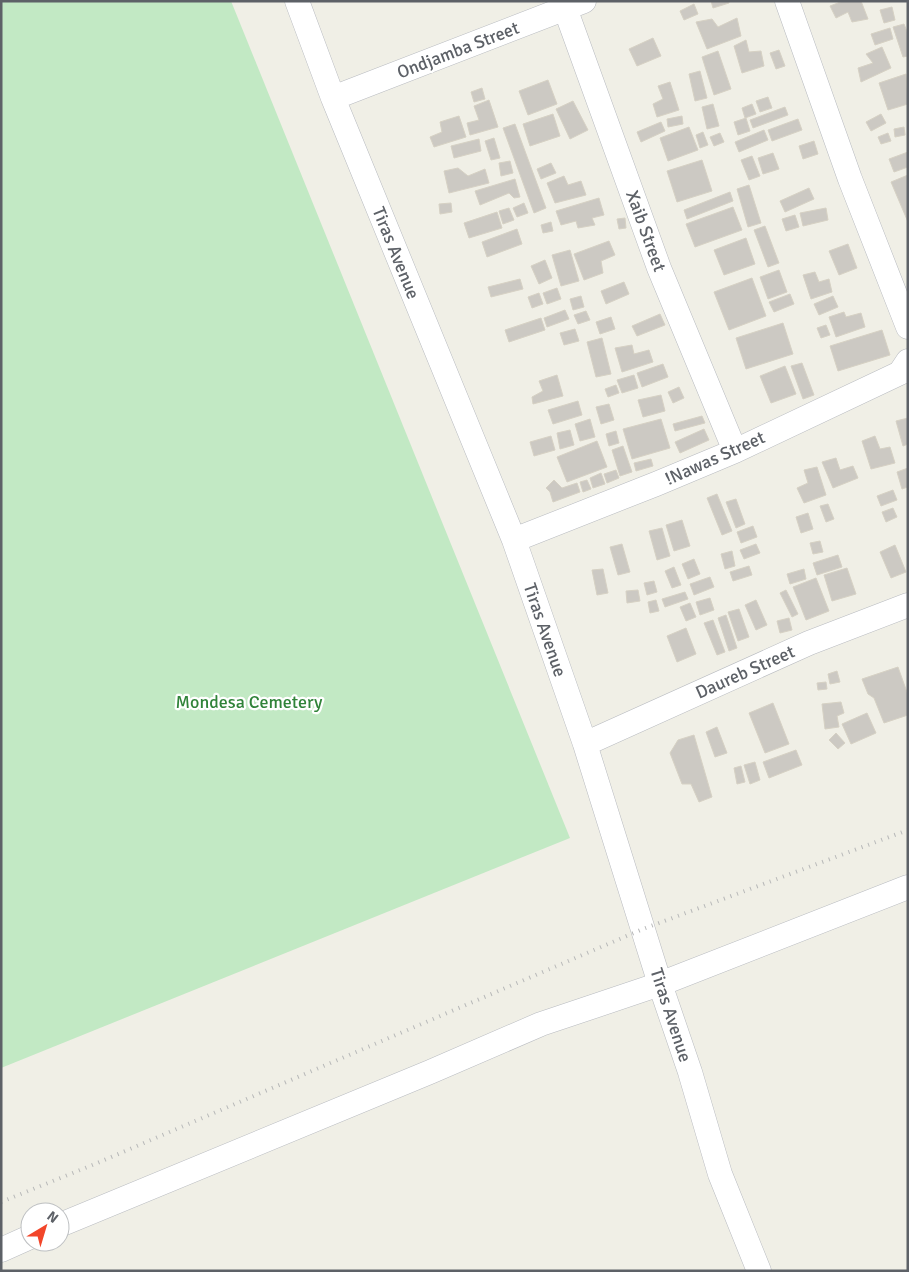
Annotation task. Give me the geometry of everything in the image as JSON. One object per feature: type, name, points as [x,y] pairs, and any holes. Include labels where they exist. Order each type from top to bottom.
[{"type":"street","name":"Tiras Avenue","points":[[297,1],[333,98],[514,540],[585,744],[660,984],[690,1072],[720,1174],[759,1271]]},
{"type":"street","points":[[787,1],[850,180],[908,327]]},
{"type":"street","name":"Ondjamba Street","points":[[333,98],[575,5]]},
{"type":"street","name":"Xaib Street","points":[[575,5],[658,268],[736,451]]},
{"type":"street","name":"!Nawas Street","points":[[514,540],[736,451],[900,373],[908,361]]},
{"type":"street","name":"Daureb Street","points":[[585,744],[809,643],[908,605]]},
{"type":"street","points":[[70,1221],[541,1024],[660,984],[908,888]]},
{"type":"street","points":[[1,1250],[20,1241]]},
{"type":"green space","name":"Mondesa Cemetery","points":[[1,1],[231,1],[570,838],[1,1068]]},
{"type":"building","points":[[711,1],[729,1],[729,3],[713,8]]},
{"type":"building","points":[[843,1],[861,1],[868,19],[852,22],[848,12],[836,18],[830,6]]},
{"type":"building","points":[[694,4],[698,14],[684,20],[680,11]]},
{"type":"building","points":[[892,7],[895,20],[884,23],[880,10]]},
{"type":"building","points":[[737,18],[741,36],[707,49],[696,22],[712,19],[718,27]]},
{"type":"building","points":[[904,24],[908,34],[908,56],[903,57],[893,27]]},
{"type":"building","points":[[890,28],[893,39],[875,45],[871,34]]},
{"type":"building","points":[[653,38],[661,56],[637,66],[629,49]]},
{"type":"building","points":[[746,40],[749,52],[761,51],[764,66],[742,73],[734,46]]},
{"type":"building","points":[[882,47],[891,68],[861,82],[858,68],[873,63],[866,54]]},
{"type":"building","points":[[779,50],[785,66],[776,69],[770,53]]},
{"type":"building","points":[[718,51],[731,89],[714,95],[702,57]]},
{"type":"building","points":[[700,71],[707,98],[695,101],[689,74]]},
{"type":"building","points":[[906,74],[908,104],[888,110],[879,83]]},
{"type":"building","points":[[548,80],[557,104],[528,115],[519,91]]},
{"type":"building","points":[[670,82],[679,110],[657,117],[653,104],[663,99],[658,86]]},
{"type":"building","points":[[482,88],[485,99],[474,102],[471,92]]},
{"type":"building","points":[[768,97],[772,108],[760,112],[756,101]]},
{"type":"building","points":[[489,100],[498,127],[470,135],[467,123],[479,120],[474,106]]},
{"type":"building","points":[[573,101],[588,130],[570,139],[556,109]]},
{"type":"building","points":[[713,104],[719,126],[707,129],[702,107]]},
{"type":"building","points":[[752,104],[756,114],[745,118],[742,108]]},
{"type":"building","points":[[785,107],[788,115],[753,128],[750,120]]},
{"type":"building","points":[[553,114],[560,136],[530,146],[523,124]]},
{"type":"building","points":[[881,114],[886,123],[871,131],[866,122]]},
{"type":"building","points":[[459,116],[466,137],[434,147],[430,137],[442,132],[440,122]]},
{"type":"building","points":[[682,116],[683,124],[668,127],[667,119]]},
{"type":"building","points":[[746,118],[750,131],[738,135],[734,122]]},
{"type":"building","points":[[798,119],[802,130],[772,141],[768,130]]},
{"type":"building","points":[[661,122],[665,131],[641,142],[637,132]]},
{"type":"building","points":[[515,124],[546,208],[534,213],[503,128]]},
{"type":"building","points":[[689,127],[698,150],[668,161],[660,138]]},
{"type":"building","points":[[904,127],[905,135],[895,137],[894,129]]},
{"type":"building","points":[[764,130],[768,140],[739,152],[735,142]]},
{"type":"building","points":[[703,132],[708,145],[700,148],[696,135]]},
{"type":"building","points":[[720,133],[724,142],[714,146],[710,137]]},
{"type":"building","points":[[888,133],[891,141],[881,144],[878,137]]},
{"type":"building","points":[[494,138],[500,158],[491,160],[485,141]]},
{"type":"building","points":[[479,139],[481,151],[454,158],[451,146]]},
{"type":"building","points":[[814,141],[818,154],[803,159],[799,146]]},
{"type":"building","points":[[908,152],[908,167],[894,172],[889,159]]},
{"type":"building","points":[[773,153],[779,169],[763,174],[758,158]]},
{"type":"building","points":[[752,156],[760,176],[749,180],[741,160]]},
{"type":"building","points":[[702,160],[712,191],[677,202],[667,171]]},
{"type":"building","points":[[510,161],[513,173],[501,176],[499,163]]},
{"type":"building","points":[[551,163],[556,173],[541,179],[537,169]]},
{"type":"building","points":[[458,168],[468,176],[485,169],[489,183],[449,193],[444,171]]},
{"type":"building","points":[[908,175],[908,222],[891,182]]},
{"type":"building","points":[[564,176],[568,185],[581,181],[586,195],[555,203],[547,183]]},
{"type":"building","points":[[515,179],[520,197],[514,198],[509,193],[480,205],[475,191]]},
{"type":"building","points":[[749,185],[761,223],[748,227],[737,189]]},
{"type":"building","points":[[809,188],[814,199],[785,212],[780,201]]},
{"type":"building","points":[[730,192],[733,201],[687,219],[684,210]]},
{"type":"building","points":[[599,198],[604,215],[592,218],[595,225],[578,228],[576,221],[561,225],[556,211]]},
{"type":"building","points":[[451,203],[452,212],[440,214],[439,204]]},
{"type":"building","points":[[524,203],[528,213],[517,217],[513,208]]},
{"type":"building","points":[[733,207],[742,230],[695,247],[686,224]]},
{"type":"building","points":[[509,208],[514,220],[503,224],[499,211]]},
{"type":"building","points":[[826,208],[828,220],[803,226],[800,213]]},
{"type":"building","points":[[497,212],[502,228],[469,238],[464,223]]},
{"type":"building","points":[[795,215],[799,227],[786,231],[782,219]]},
{"type":"building","points":[[625,218],[626,228],[619,229],[617,219]]},
{"type":"building","points":[[551,222],[553,231],[543,233],[541,225]]},
{"type":"building","points":[[765,226],[779,263],[768,267],[754,230]]},
{"type":"building","points":[[517,229],[522,244],[487,257],[482,242]]},
{"type":"building","points":[[746,238],[755,264],[724,275],[714,250]]},
{"type":"building","points":[[609,241],[615,255],[601,261],[603,273],[584,280],[574,254]]},
{"type":"building","points":[[848,244],[857,268],[839,275],[829,251]]},
{"type":"building","points":[[570,250],[579,281],[561,286],[552,255]]},
{"type":"building","points":[[545,260],[552,278],[539,284],[531,266]]},
{"type":"building","points":[[779,270],[787,292],[768,299],[760,277]]},
{"type":"building","points":[[815,272],[819,282],[829,279],[832,292],[811,299],[803,275]]},
{"type":"building","points":[[752,278],[766,316],[729,330],[714,292]]},
{"type":"building","points":[[520,279],[523,289],[491,297],[488,287]]},
{"type":"building","points":[[624,282],[629,294],[606,304],[601,291]]},
{"type":"building","points":[[557,288],[561,299],[547,304],[543,293]]},
{"type":"building","points":[[539,293],[543,304],[532,308],[528,297]]},
{"type":"building","points":[[790,294],[794,304],[774,312],[769,302]]},
{"type":"building","points":[[581,296],[584,307],[573,310],[570,299]]},
{"type":"building","points":[[833,296],[838,307],[819,315],[814,304]]},
{"type":"building","points":[[565,310],[569,319],[547,327],[544,318]]},
{"type":"building","points":[[586,311],[590,320],[578,324],[574,315]]},
{"type":"building","points":[[844,312],[846,317],[861,313],[865,327],[836,337],[829,317]]},
{"type":"building","points":[[660,314],[665,325],[637,336],[632,326]]},
{"type":"building","points":[[611,317],[615,329],[600,334],[596,322]]},
{"type":"building","points":[[541,318],[545,330],[509,342],[505,330]]},
{"type":"building","points":[[783,323],[793,354],[746,369],[736,338]]},
{"type":"building","points":[[826,325],[830,335],[821,338],[817,328]]},
{"type":"building","points":[[575,329],[579,341],[564,345],[560,333]]},
{"type":"building","points":[[882,330],[890,355],[838,371],[830,346]]},
{"type":"building","points":[[602,338],[611,374],[596,377],[587,342]]},
{"type":"building","points":[[632,345],[634,354],[649,350],[653,362],[622,372],[615,348]]},
{"type":"building","points":[[802,363],[814,395],[803,399],[791,366]]},
{"type":"building","points":[[663,364],[668,377],[642,387],[637,373]]},
{"type":"building","points":[[785,366],[796,394],[771,403],[760,376]]},
{"type":"building","points":[[557,375],[563,396],[533,404],[532,397],[543,391],[539,381]]},
{"type":"building","points":[[634,375],[638,388],[622,393],[617,380]]},
{"type":"building","points":[[616,385],[619,393],[608,397],[605,389]]},
{"type":"building","points":[[679,387],[684,398],[673,403],[668,392]]},
{"type":"building","points":[[661,395],[665,411],[643,417],[638,400]]},
{"type":"building","points":[[578,401],[582,415],[553,424],[548,410]]},
{"type":"building","points":[[609,404],[614,420],[601,424],[596,407]]},
{"type":"building","points":[[702,416],[705,423],[675,431],[673,424]]},
{"type":"building","points":[[908,418],[908,444],[903,446],[896,421]]},
{"type":"building","points":[[590,419],[595,437],[580,441],[575,424]]},
{"type":"building","points":[[661,419],[670,448],[632,459],[623,429]]},
{"type":"building","points":[[704,429],[709,440],[680,453],[675,442]]},
{"type":"building","points":[[570,430],[574,445],[560,449],[557,433]]},
{"type":"building","points":[[616,431],[619,443],[609,446],[606,434]]},
{"type":"building","points":[[551,436],[555,450],[534,456],[530,442]]},
{"type":"building","points":[[875,436],[880,449],[890,447],[895,463],[871,469],[862,441]]},
{"type":"building","points":[[597,441],[607,467],[567,482],[557,457]]},
{"type":"building","points":[[623,446],[632,472],[620,476],[612,450]]},
{"type":"building","points":[[836,458],[840,470],[853,466],[858,478],[833,488],[822,462]]},
{"type":"building","points":[[651,459],[653,466],[636,471],[634,463]]},
{"type":"building","points":[[817,467],[826,495],[804,503],[797,488],[808,483],[804,470]]},
{"type":"building","points":[[908,468],[908,487],[902,489],[897,472]]},
{"type":"building","points":[[616,470],[619,478],[607,483],[604,474]]},
{"type":"building","points":[[601,473],[605,484],[593,488],[590,478]]},
{"type":"building","points":[[554,480],[562,488],[577,483],[580,492],[553,502],[550,492],[546,488]]},
{"type":"building","points":[[587,480],[591,489],[583,492],[580,482]]},
{"type":"building","points":[[893,490],[897,500],[881,506],[877,496]]},
{"type":"building","points":[[717,494],[732,531],[722,535],[707,498]]},
{"type":"building","points":[[736,499],[745,524],[736,528],[726,502]]},
{"type":"building","points":[[828,504],[834,519],[826,522],[820,506]]},
{"type":"building","points":[[893,508],[897,517],[886,522],[882,512]]},
{"type":"building","points":[[808,513],[813,529],[801,533],[796,517]]},
{"type":"building","points":[[682,520],[690,546],[674,551],[666,525]]},
{"type":"building","points":[[753,526],[757,537],[741,543],[737,532]]},
{"type":"building","points":[[662,528],[670,556],[657,560],[649,531]]},
{"type":"building","points":[[820,541],[823,552],[813,554],[810,543]]},
{"type":"building","points":[[622,544],[630,572],[618,575],[610,547]]},
{"type":"building","points":[[756,544],[760,553],[744,559],[740,550]]},
{"type":"building","points":[[895,545],[906,572],[891,578],[880,552]]},
{"type":"building","points":[[732,551],[735,566],[725,569],[721,554]]},
{"type":"building","points":[[838,555],[842,567],[817,575],[813,563]]},
{"type":"building","points":[[694,559],[700,574],[688,579],[682,564]]},
{"type":"building","points":[[749,566],[752,575],[733,581],[730,572]]},
{"type":"building","points":[[674,567],[681,585],[672,588],[665,571]]},
{"type":"building","points":[[847,568],[856,594],[832,601],[824,575]]},
{"type":"building","points":[[603,569],[608,593],[597,595],[592,570]]},
{"type":"building","points":[[804,569],[806,579],[790,584],[787,574]]},
{"type":"building","points":[[710,577],[714,587],[694,595],[690,584]]},
{"type":"building","points":[[816,578],[829,611],[806,620],[793,587]]},
{"type":"building","points":[[654,581],[657,592],[647,595],[644,583]]},
{"type":"building","points":[[638,590],[640,601],[627,603],[626,591]]},
{"type":"building","points":[[786,590],[798,614],[792,617],[780,593]]},
{"type":"building","points":[[685,592],[688,599],[665,607],[662,599]]},
{"type":"building","points":[[710,598],[714,610],[700,615],[696,602]]},
{"type":"building","points":[[656,600],[659,611],[650,613],[648,602]]},
{"type":"building","points":[[756,600],[767,625],[756,630],[745,605]]},
{"type":"building","points":[[690,603],[696,617],[686,621],[680,607]]},
{"type":"building","points":[[739,609],[749,637],[738,641],[728,612]]},
{"type":"building","points":[[726,615],[737,648],[729,651],[718,618]]},
{"type":"building","points":[[789,618],[792,630],[780,633],[777,621]]},
{"type":"building","points":[[713,620],[725,652],[717,655],[704,623]]},
{"type":"building","points":[[686,628],[696,654],[677,662],[667,636]]},
{"type":"building","points":[[898,667],[908,695],[908,715],[884,723],[874,698],[868,694],[862,679]]},
{"type":"building","points":[[837,671],[840,682],[830,684],[828,674]]},
{"type":"building","points":[[826,682],[827,689],[818,690],[817,683]]},
{"type":"building","points":[[841,702],[844,713],[837,716],[839,727],[825,729],[822,704]]},
{"type":"building","points":[[773,703],[789,744],[765,753],[749,713]]},
{"type":"building","points":[[867,713],[876,733],[851,744],[842,724]]},
{"type":"building","points":[[717,727],[727,753],[715,757],[706,732]]},
{"type":"building","points":[[836,733],[845,743],[838,749],[829,740]]},
{"type":"building","points":[[694,735],[712,797],[699,802],[691,784],[682,784],[670,753],[678,740]]},
{"type":"building","points":[[796,750],[802,765],[769,778],[763,762]]},
{"type":"building","points":[[755,762],[760,780],[750,784],[744,765]]},
{"type":"building","points":[[741,766],[745,782],[737,784],[734,768]]},
{"type":"railway","points":[[1,1202],[95,1164],[643,929],[908,830]]}]
